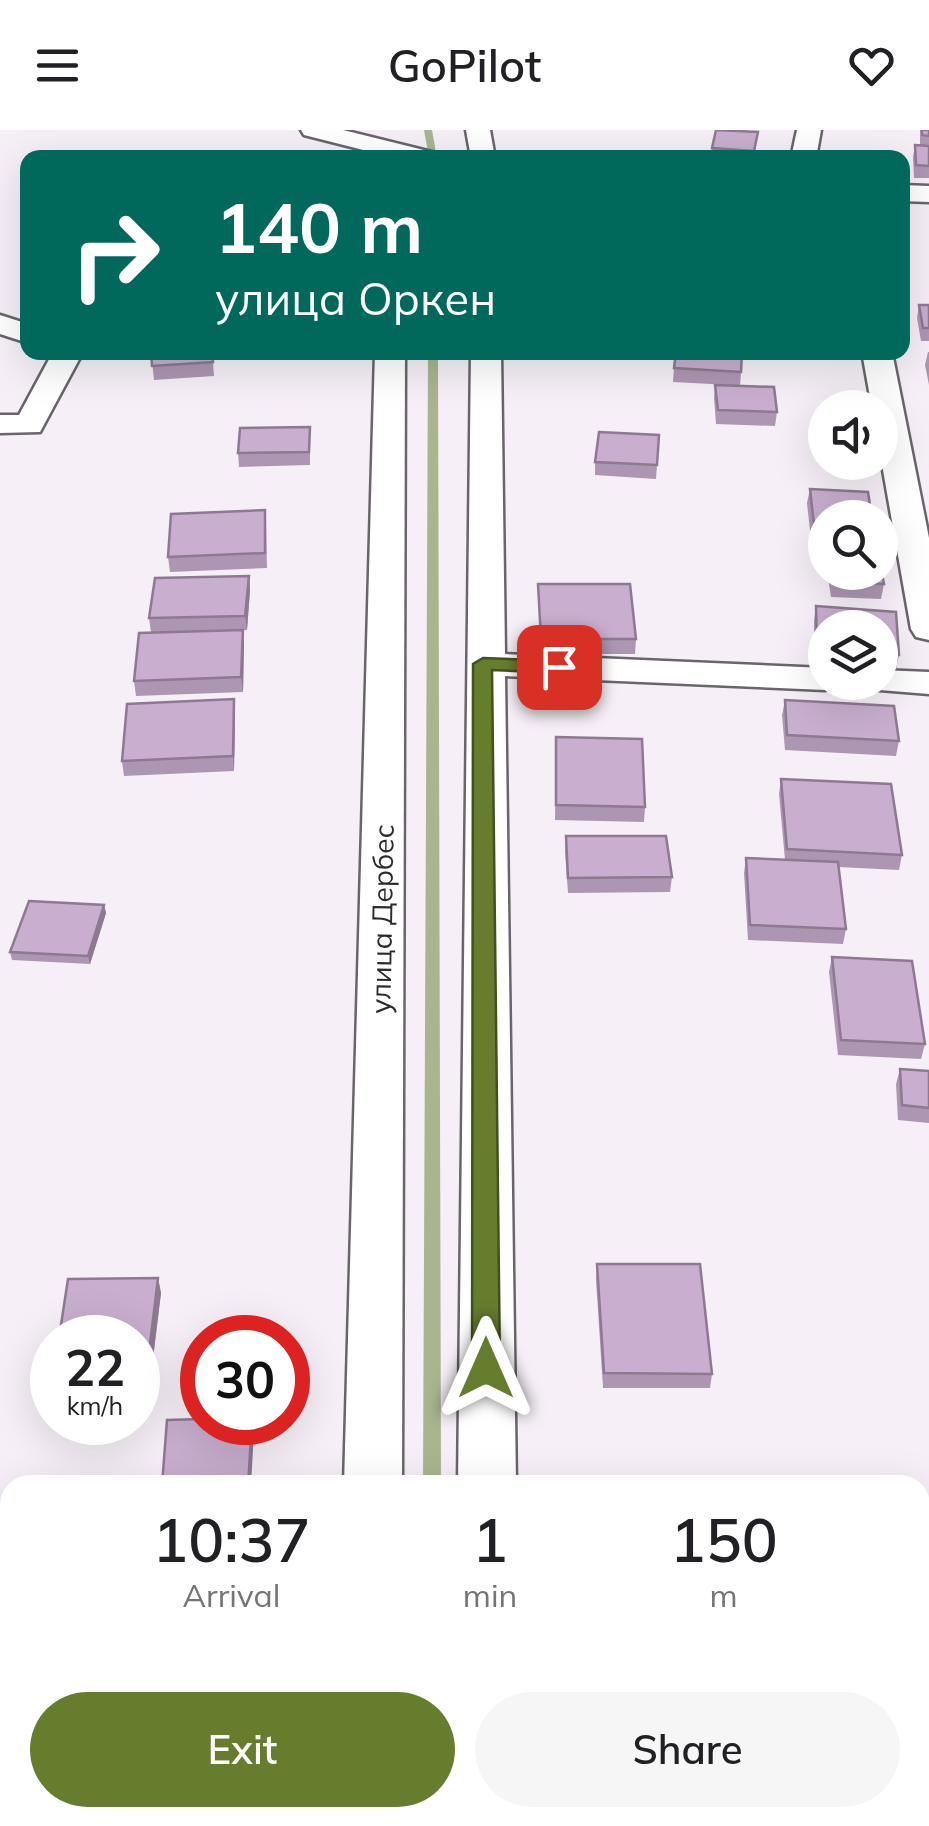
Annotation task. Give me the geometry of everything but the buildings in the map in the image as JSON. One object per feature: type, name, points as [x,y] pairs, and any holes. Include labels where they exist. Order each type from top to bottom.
[{"type":"street","points":[[313,130],[382,146]]},
{"type":"street","points":[[0,424],[29,425],[64,360]]},
{"type":"street","name":"улица Дербес","points":[[372,1475],[390,360]]},
{"type":"street","points":[[486,360],[486,1475]]},
{"type":"street","points":[[878,360],[929,629]]},
{"type":"street","points":[[483,664],[808,677]]},
{"type":"street","points":[[898,682],[929,683]]},
{"type":"waterway","points":[[428,130],[432,150]]},
{"type":"waterway","points":[[432,1475],[433,360]]},
{"type":"route","points":[[486,1368],[483,664],[559,667]]}]
